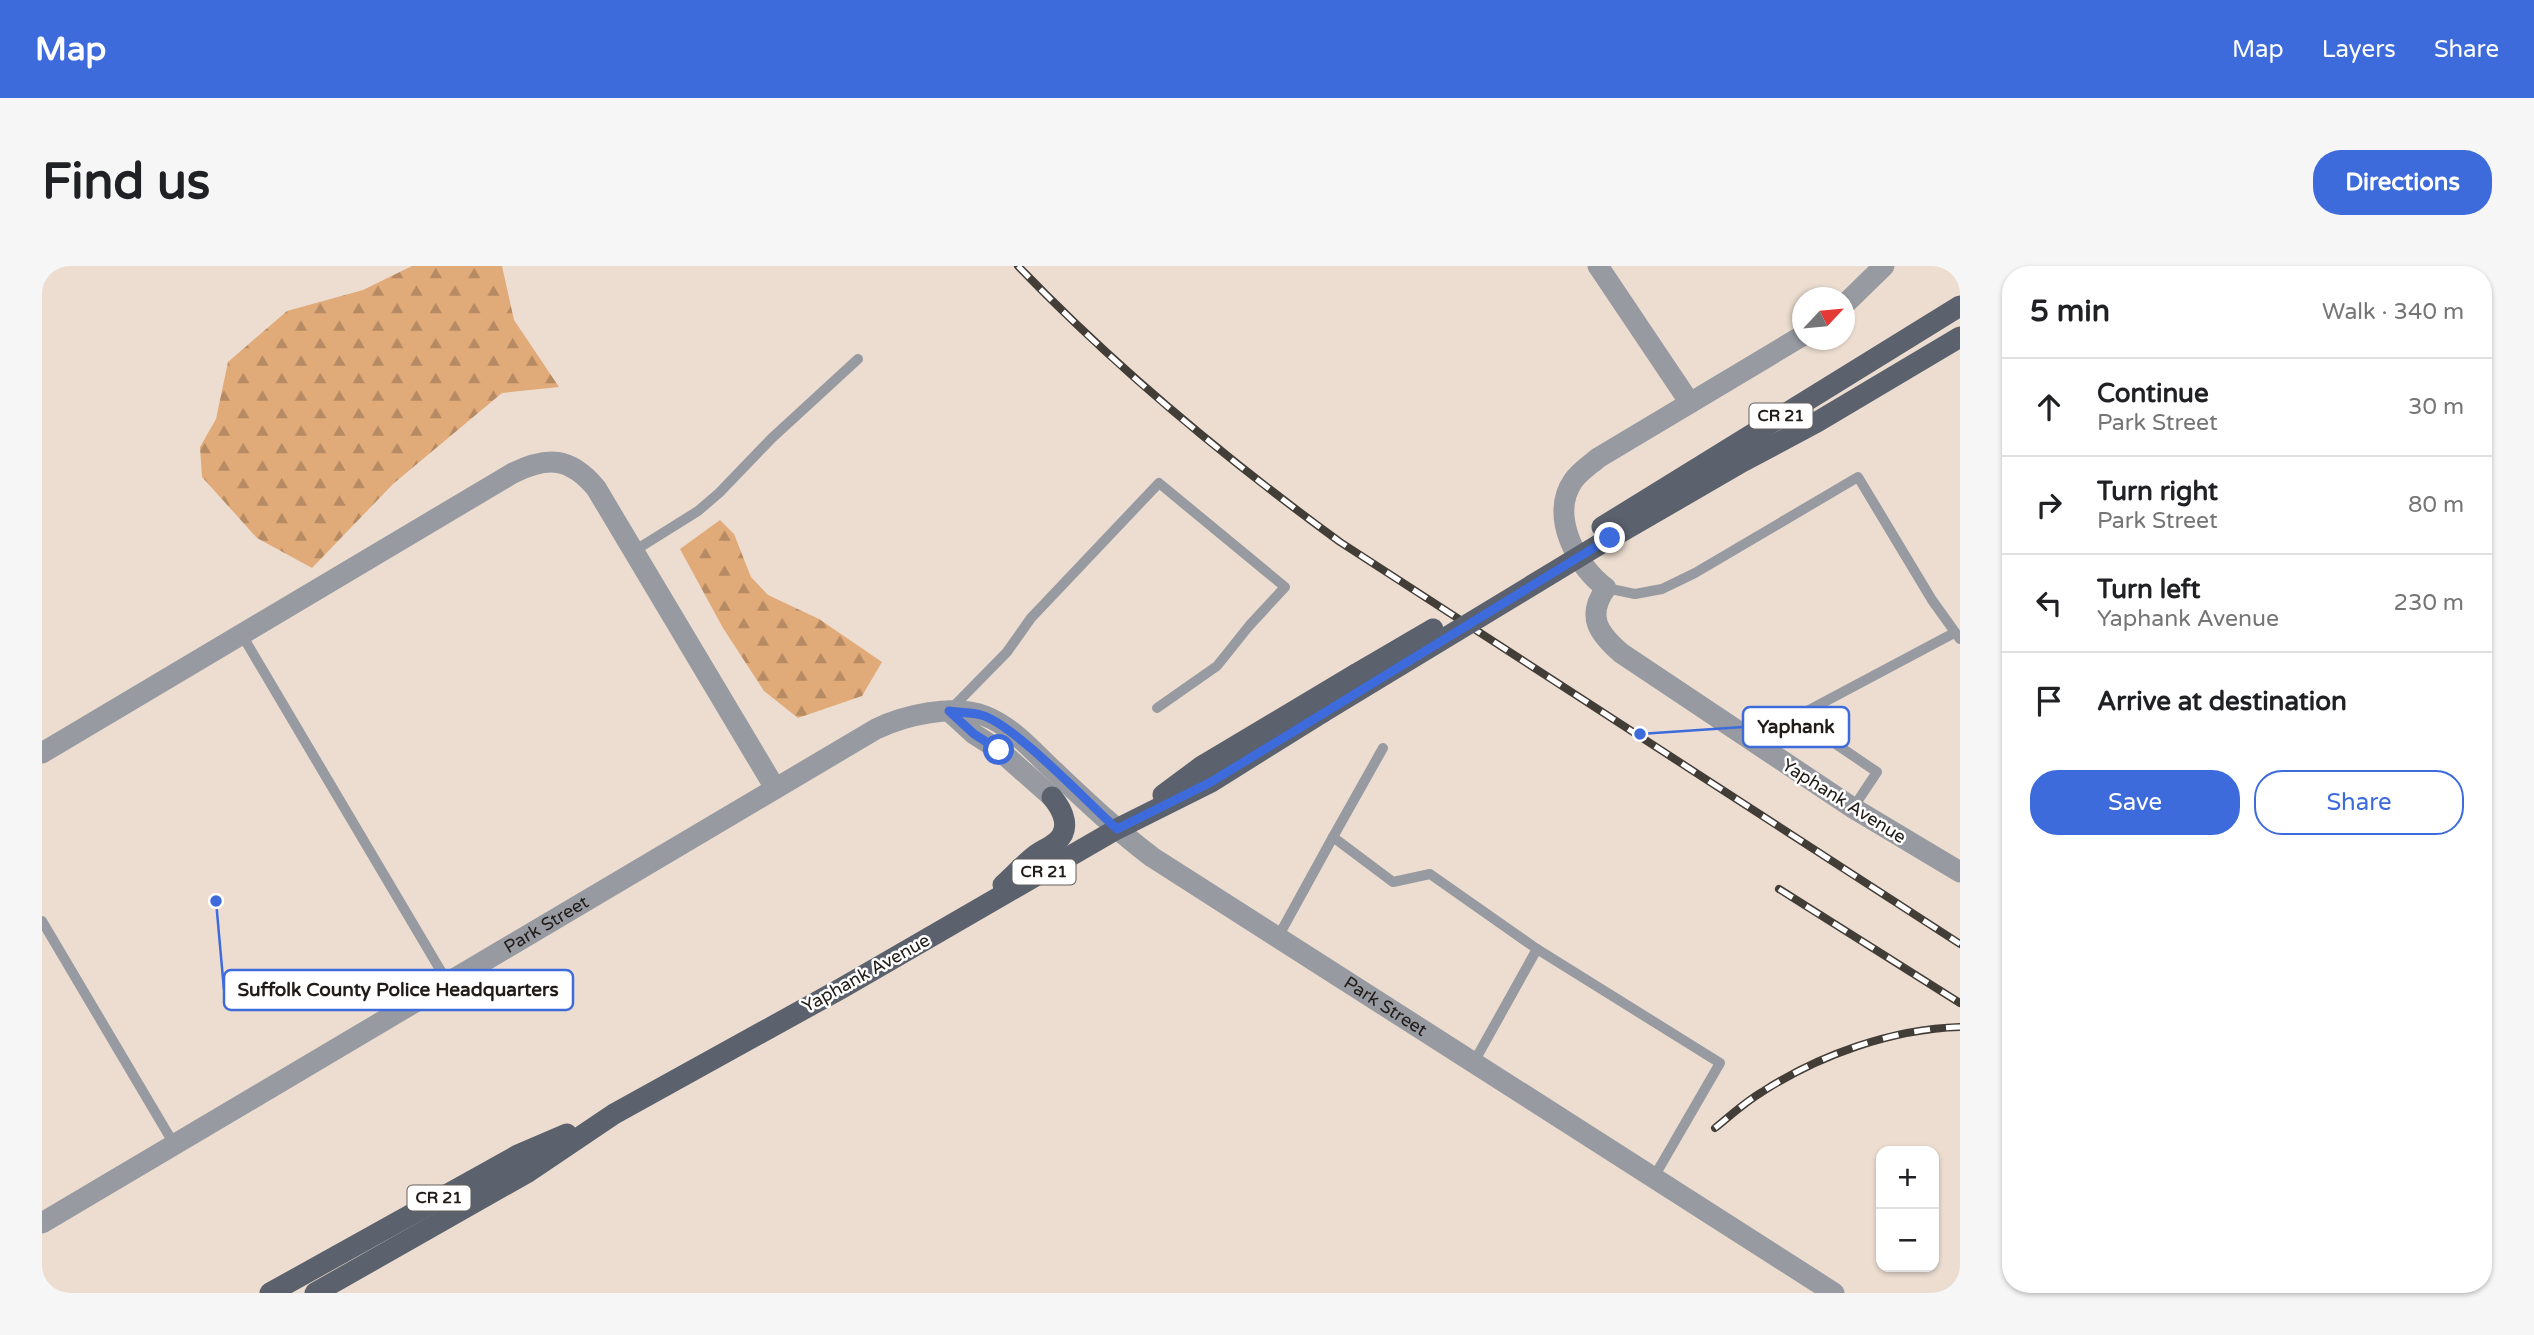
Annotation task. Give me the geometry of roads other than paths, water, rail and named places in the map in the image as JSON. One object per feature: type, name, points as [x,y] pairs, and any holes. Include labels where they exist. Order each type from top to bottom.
[{"type":"main road","name":"Yaphank Avenue","points":[[315,1293],[528,1172],[614,1114],[971,915],[1117,829],[1211,782],[1319,706],[1606,533],[1960,306]]},
{"type":"main road","name":"Yaphank Avenue","points":[[1606,533],[1817,422],[1960,337]]},
{"type":"main road","points":[[971,915],[1062,836],[1065,820],[1052,797]]},
{"type":"main road","name":"Yaphank Avenue","points":[[270,1293],[518,1155],[614,1114]]},
{"type":"street","points":[[1598,266],[1690,403]]},
{"type":"street","points":[[1855,294],[1884,266]]},
{"type":"street","points":[[1606,589],[1589,575],[1569,538],[1564,511],[1566,495],[1573,481],[1598,458],[1792,342]]},
{"type":"street","points":[[42,753],[513,473],[536,463],[559,462],[579,470],[600,495],[775,788]]},
{"type":"street","name":"Yaphank Avenue","points":[[1606,589],[1595,607],[1595,617],[1612,646],[1761,749],[1960,872]]},
{"type":"street","points":[[949,711],[974,734],[999,750],[1052,797]]},
{"type":"street","name":"Park Street","points":[[42,1223],[888,723],[914,714],[949,711],[983,715],[1000,724],[1152,857],[1834,1293]]},
{"type":"lane","points":[[634,551],[698,511],[858,359]]},
{"type":"lane","points":[[1606,589],[1635,594],[1662,589],[1695,573],[1858,477],[1957,636],[1796,717],[1761,749]]},
{"type":"lane","points":[[949,711],[1007,652],[1031,618],[1159,483],[1285,587],[1217,666],[1157,708]]},
{"type":"lane","points":[[242,635],[448,983]]},
{"type":"lane","points":[[1796,717],[1877,772],[1853,808]]},
{"type":"lane","points":[[1278,937],[1383,748]]},
{"type":"lane","points":[[1333,837],[1393,882],[1430,874],[1537,949],[1720,1063],[1654,1177]]},
{"type":"lane","points":[[42,921],[174,1144]]},
{"type":"lane","points":[[1474,1062],[1537,949]]},
{"type":"railway","points":[[1018,266],[1094,341],[1173,411],[1255,478],[1340,542],[1960,944]]},
{"type":"railway","points":[[1779,889],[1960,1003]]},
{"type":"railway","points":[[1715,1128],[1762,1092],[1832,1056],[1857,1046],[1908,1033],[1960,1027]]},
{"type":"place","name":"Yaphank","points":[[1640,734]]},
{"type":"place","name":"Suffolk County Police Headquarters","points":[[216,901]]}]
